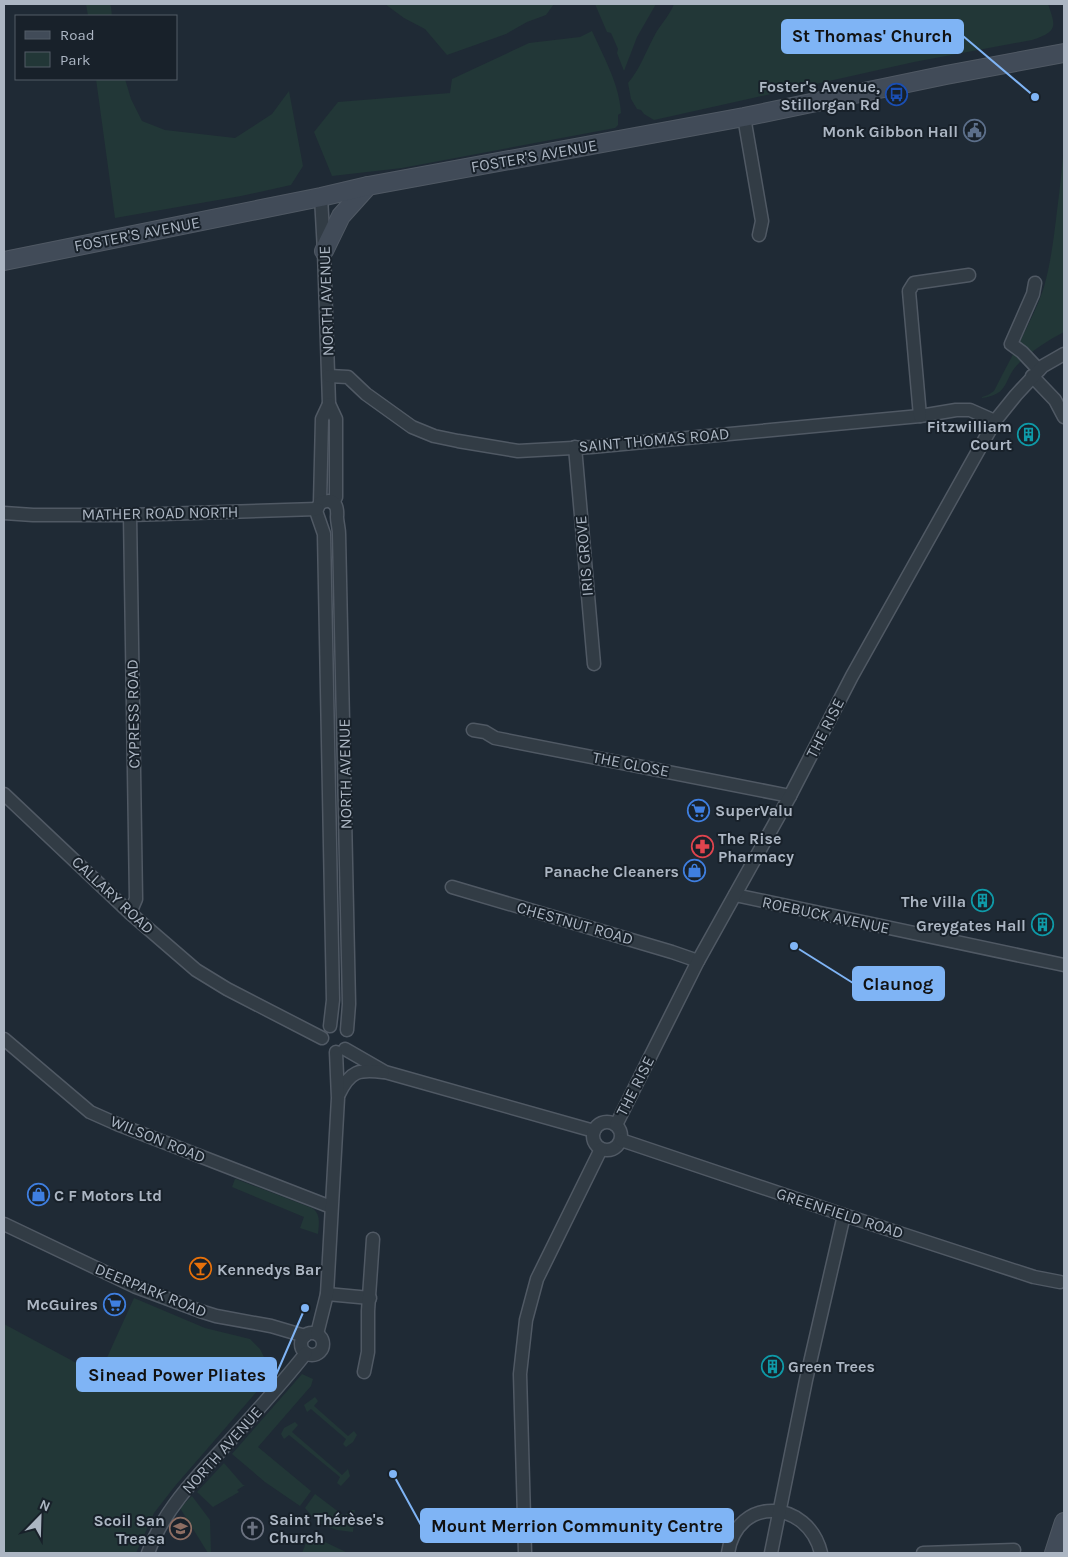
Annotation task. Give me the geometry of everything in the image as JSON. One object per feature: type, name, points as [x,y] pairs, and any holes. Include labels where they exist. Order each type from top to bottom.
[{"type":"main road","name":"FOSTER'S AVENUE","points":[[4,261],[368,186],[744,117],[946,75],[1064,53]]},
{"type":"main road","points":[[324,251],[342,216],[368,186]]},
{"type":"main road","points":[[1054,1553],[1063,1530]]},
{"type":"street","points":[[744,117],[762,221],[759,235]]},
{"type":"street","name":"NORTH AVENUE","points":[[321,197],[329,404],[336,419],[336,497],[323,509],[333,1000],[330,1026]]},
{"type":"street","points":[[920,416],[909,291],[914,283],[969,275]]},
{"type":"street","points":[[1035,283],[1033,294],[1011,344],[1022,352],[1055,400],[1064,417]]},
{"type":"street","name":"THE RISE","points":[[616,1125],[698,961],[790,796],[852,676],[995,421],[1035,373],[1064,354]]},
{"type":"street","name":"SAINT THOMAS ROAD","points":[[329,376],[348,377],[366,394],[390,412],[412,427],[434,436],[518,451],[591,447],[920,416],[956,410],[970,410],[995,421]]},
{"type":"street","name":"IRIS GROVE","points":[[575,447],[594,664]]},
{"type":"street","points":[[323,509],[330,523],[337,517]]},
{"type":"street","name":"NORTH AVENUE","points":[[323,509],[338,510],[340,553],[349,1004],[347,1030]]},
{"type":"street","name":"MATHER ROAD NORTH","points":[[4,513],[33,516],[130,515],[323,509]]},
{"type":"street","name":"CYPRESS ROAD","points":[[130,515],[136,899],[130,912]]},
{"type":"street","name":"THE CLOSE","points":[[473,730],[485,732],[495,738],[790,796]]},
{"type":"street","name":"CALLARY ROAD","points":[[4,794],[130,912],[196,970],[227,989],[322,1038]]},
{"type":"street","name":"CHESTNUT ROAD","points":[[452,887],[698,961]]},
{"type":"street","name":"ROEBUCK AVENUE","points":[[735,895],[1064,965]]},
{"type":"street","points":[[311,1335],[323,1341],[321,1350],[313,1354],[306,1353],[302,1344],[311,1335],[327,1294],[341,1050],[349,1042],[347,1030],[341,1026],[330,1026],[324,1031],[322,1042],[328,1050],[341,1050],[386,1072]]},
{"type":"street","name":"WILSON ROAD","points":[[4,1040],[90,1112],[331,1207]]},
{"type":"street","points":[[338,1098],[346,1080],[361,1071],[371,1070],[386,1072],[594,1132]]},
{"type":"street","points":[[603,1123],[612,1123],[621,1132],[621,1140],[611,1150],[601,1149],[595,1144],[594,1132],[596,1127],[603,1123]]},
{"type":"street","name":"GREENFIELD ROAD","points":[[621,1140],[1034,1277],[1060,1282]]},
{"type":"street","points":[[525,1553],[520,1374],[526,1320],[537,1279],[601,1149]]},
{"type":"street","points":[[770,1553],[806,1380],[844,1215]]},
{"type":"street","name":"DEERPARK ROAD","points":[[4,1224],[136,1286],[200,1311],[216,1316],[311,1335]]},
{"type":"street","points":[[364,1372],[368,1352],[373,1239]]},
{"type":"street","points":[[327,1294],[370,1298]]},
{"type":"street","name":"NORTH AVENUE","points":[[148,1553],[164,1521],[195,1478],[279,1386],[306,1353]]},
{"type":"street","points":[[728,1553],[736,1532],[751,1516],[764,1511],[779,1510],[793,1515],[813,1533],[821,1553]]},
{"type":"street","points":[[923,1553],[1014,1550]]},
{"type":"green space","points":[[86,4],[110,4],[112,15],[88,15]]},
{"type":"green space","points":[[385,4],[554,4],[546,15],[527,22],[506,34],[447,55],[425,29],[404,18]]},
{"type":"green space","points":[[595,4],[656,4],[637,37],[624,71],[617,53],[618,49],[611,33],[607,32]]},
{"type":"green space","points":[[674,4],[1048,4],[1053,18],[1053,27],[1047,34],[1032,40],[914,62],[654,120],[637,109],[631,99],[628,83],[637,71],[657,31]]},
{"type":"green space","points":[[592,31],[610,71],[620,102],[621,113],[618,115],[618,125],[615,128],[402,168],[332,176],[314,132],[338,102],[450,93],[452,79],[529,43],[580,37]]},
{"type":"green space","points":[[96,80],[125,80],[131,99],[142,121],[165,130],[235,138],[272,114],[289,91],[303,166],[291,185],[241,196],[115,218]]},
{"type":"green space","points":[[1064,139],[1064,332],[1040,346],[1019,363],[1002,390],[982,398],[994,391],[1028,326],[1044,287],[1053,239]]},
{"type":"green space","points":[[235,1179],[312,1208],[318,1216],[318,1234],[300,1228],[304,1217],[232,1187]]},
{"type":"green space","points":[[134,1298],[205,1328],[250,1339],[260,1349],[268,1365],[269,1373],[266,1381],[154,1513],[136,1553],[4,1553],[4,1324],[95,1373],[105,1362]]},
{"type":"green space","points":[[302,1374],[313,1379],[311,1386],[258,1447],[311,1491],[300,1506],[265,1482],[232,1454]]},
{"type":"green space","points":[[315,1397],[318,1401],[314,1406],[348,1436],[354,1431],[357,1435],[353,1442],[346,1447],[343,1444],[346,1439],[311,1409],[307,1412],[304,1405]]},
{"type":"green space","points":[[295,1422],[298,1425],[292,1432],[342,1475],[348,1469],[350,1476],[341,1486],[337,1483],[340,1477],[289,1435],[284,1439],[281,1434],[284,1428]]},
{"type":"green space","points":[[224,1463],[245,1485],[237,1490],[239,1492],[213,1507],[197,1492]]},
{"type":"green space","points":[[315,1494],[344,1516],[351,1510],[355,1510],[353,1532],[337,1530],[318,1523],[305,1508]]},
{"type":"green space","points":[[192,1496],[210,1520],[211,1553],[208,1553],[180,1508]]},
{"type":"green space","points":[[314,1541],[325,1542],[348,1553],[302,1553],[306,1543]]},
{"type":"place","name":"Foster's Avenue, Stillorgan Rd","points":[[896,95]]},
{"type":"place","name":"St Thomas' Church","points":[[1035,97]]},
{"type":"place","name":"Monk Gibbon Hall","points":[[974,131]]},
{"type":"place","name":"Fitzwilliam Court","points":[[1028,435]]},
{"type":"place","name":"SuperValu","points":[[699,810]]},
{"type":"place","name":"The Rise Pharmacy","points":[[702,847]]},
{"type":"place","name":"Panache Cleaners","points":[[695,871]]},
{"type":"place","name":"The Villa","points":[[982,901]]},
{"type":"place","name":"Greygates Hall","points":[[1042,925]]},
{"type":"place","name":"Claunog","points":[[794,946]]},
{"type":"place","name":"C F Motors Ltd","points":[[38,1195]]},
{"type":"place","name":"Kennedys Bar","points":[[201,1269]]},
{"type":"place","name":"McGuires","points":[[114,1304]]},
{"type":"place","name":"Sinead Power Pliates","points":[[305,1308]]},
{"type":"place","name":"Green Trees","points":[[772,1366]]},
{"type":"place","name":"Mount Merrion Community Centre","points":[[393,1474]]},
{"type":"place","name":"Saint Thérèse's Church","points":[[253,1528]]},
{"type":"place","name":"Scoil San Treasa","points":[[181,1529]]}]
